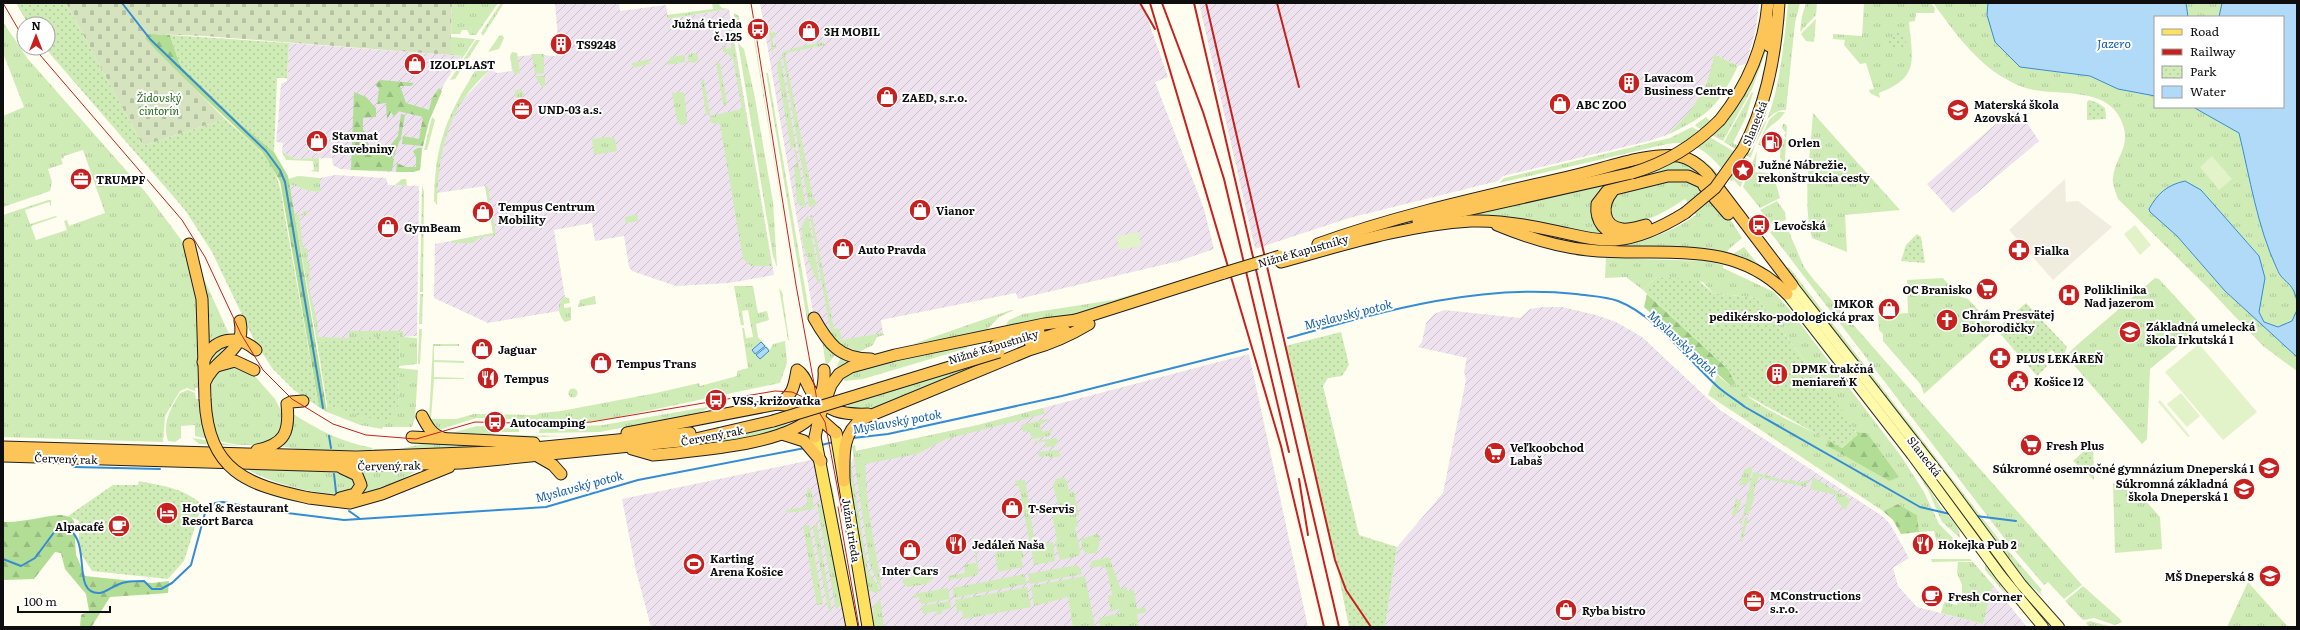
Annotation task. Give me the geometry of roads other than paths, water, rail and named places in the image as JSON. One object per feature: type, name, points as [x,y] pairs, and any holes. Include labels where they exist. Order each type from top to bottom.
[{"type":"highway","points":[[1720,190],[1701,183],[1688,176],[1674,176],[1607,191],[1599,200],[1596,211],[1599,222],[1608,231],[1618,235],[1635,235],[1659,228],[1683,210],[1709,185],[1740,148],[1764,74],[1770,33],[1767,16],[1768,3]]},
{"type":"highway","name":"Slanecká","points":[[1740,148],[1756,122],[1770,75],[1779,3]]},
{"type":"highway","name":"Nižné Kapustníky","points":[[1280,259],[1318,244],[1632,173],[1653,166],[1679,153],[1701,138],[1720,120],[1742,89],[1754,66],[1761,44],[1767,16]]},
{"type":"highway","points":[[1318,244],[1351,232],[1461,201],[1654,157],[1679,156],[1691,161],[1707,173],[1790,289]]},
{"type":"highway","points":[[1701,183],[1718,201],[1779,279],[1790,289]]},
{"type":"highway","points":[[1615,188],[1606,202],[1605,210],[1608,220],[1619,228],[1646,225],[1683,210]]},
{"type":"highway","points":[[1488,221],[1524,236],[1588,250],[1682,252],[1721,256],[1753,268],[1790,289]]},
{"type":"highway","name":"Nižné Kapustníky","points":[[998,344],[1088,324],[1206,282],[1280,259],[1397,232],[1443,224],[1488,221],[1525,225],[1591,239],[1615,240],[1635,235]]},
{"type":"highway","points":[[189,244],[202,299],[202,364],[209,431],[215,446],[226,463],[246,480],[263,487],[322,501],[350,503],[364,500],[433,472],[461,463]]},
{"type":"highway","name":"Nižné Kapustníky","points":[[772,418],[998,344],[1190,288]]},
{"type":"highway","points":[[814,318],[830,344],[841,352],[858,358],[884,358]]},
{"type":"highway","points":[[205,382],[214,367],[236,348],[240,340],[240,321]]},
{"type":"highway","points":[[844,480],[841,448],[856,423],[873,414],[1029,350],[1053,343],[1073,334],[1088,324]]},
{"type":"highway","points":[[202,364],[206,354],[216,344],[225,340],[240,340],[256,350]]},
{"type":"highway","points":[[815,438],[817,415],[821,403],[831,385],[841,372],[850,367],[884,358],[971,340],[998,344]]},
{"type":"highway","points":[[214,367],[235,361],[254,370]]},
{"type":"highway","points":[[777,404],[788,398],[792,392],[798,370],[802,373],[811,392],[821,403],[842,413],[873,414]]},
{"type":"highway","points":[[821,403],[824,370]]},
{"type":"highway","points":[[243,453],[268,448],[278,442],[288,426],[287,404],[291,402],[303,401]]},
{"type":"highway","points":[[602,442],[630,432],[777,404],[794,406],[817,415],[829,429],[836,434]]},
{"type":"highway","points":[[627,448],[642,453],[665,454],[737,445],[782,434],[805,423],[817,415]]},
{"type":"highway","points":[[422,416],[430,430],[438,437],[568,449],[561,474],[553,465],[538,457]]},
{"type":"highway","name":"Červený rak","points":[[3,456],[338,466],[461,463],[538,457],[602,442],[690,433],[772,418]]},
{"type":"highway","name":"Červený rak","points":[[3,447],[356,457],[627,448],[703,438],[772,418]]},
{"type":"highway","points":[[782,434],[804,441],[818,455]]},
{"type":"highway","points":[[412,437],[446,438]]},
{"type":"highway","points":[[322,501],[352,496],[360,488],[360,480],[357,475],[338,466]]},
{"type":"main road","name":"Slanecká","points":[[1790,289],[2001,576],[2043,627]]},
{"type":"main road","name":"Slanecká","points":[[1790,289],[1965,509],[2021,584],[2059,627]]},
{"type":"main road","points":[[836,434],[841,448]]},
{"type":"main road","name":"Južná trieda","points":[[815,438],[852,627]]},
{"type":"main road","name":"Južná trieda","points":[[844,480],[868,627]]},
{"type":"water","name":"Jazero","points":[[1988,3],[2186,3],[2188,16],[2154,16],[2154,96],[2118,89],[2090,76],[2020,67],[1995,42],[1987,15]]},
{"type":"water","points":[[2222,3],[2297,3],[2297,302],[2293,290],[2279,274],[2264,236],[2239,133],[2195,108],[2284,108],[2284,16],[2219,16]]},
{"type":"water","points":[[2185,181],[2201,190],[2259,256],[2265,278],[2259,312],[2264,322],[2278,327],[2292,321],[2297,310],[2297,357],[2225,291],[2177,236],[2150,212],[2149,209],[2152,203],[2164,190]]},
{"type":"water","points":[[761,342],[765,346],[755,354],[752,350]]},
{"type":"water","points":[[766,347],[769,351],[760,359],[756,355]]},
{"type":"waterway","points":[[122,3],[150,39],[266,151],[280,170],[285,182],[323,408]]},
{"type":"waterway","name":"Myslavský potok","points":[[1288,338],[1394,310],[1467,296],[1540,292],[1576,294],[1613,299],[1632,308],[1658,327],[1718,387],[1745,407],[1920,507],[1950,514]]},
{"type":"waterway","name":"Myslavský potok","points":[[853,438],[888,434],[1062,396],[1248,349]]},
{"type":"waterway","points":[[329,436],[331,448]]},
{"type":"waterway","name":"Myslavský potok","points":[[821,445],[834,442]]},
{"type":"waterway","name":"Myslavský potok","points":[[3,559],[21,566],[35,558],[58,527],[70,530],[77,538],[85,584],[90,591],[100,593],[126,582],[137,581],[144,581],[152,589],[161,589],[172,583],[191,565],[205,513],[215,503],[223,502],[271,511],[344,520],[546,507],[638,480],[805,448]]},
{"type":"waterway","points":[[74,467],[160,469]]},
{"type":"waterway","points":[[334,474],[336,492]]},
{"type":"waterway","points":[[349,511],[359,518]]},
{"type":"waterway","name":"Myslavský potok","points":[[1976,516],[2016,521]]},
{"type":"tram line","points":[[3,3],[16,25]]},
{"type":"tram line","points":[[751,3],[796,285],[819,411]]},
{"type":"tram line","points":[[41,56],[182,220],[205,257],[241,334],[263,370],[292,399],[333,424],[366,435],[416,439],[475,422],[555,424],[591,422],[775,391],[792,392],[803,397],[816,407],[825,422],[842,512]]},
{"type":"tram line","points":[[838,507],[859,627]]},
{"type":"railway","points":[[1140,3],[1155,29]]},
{"type":"railway","points":[[1150,3],[1281,446],[1324,627]]},
{"type":"railway","points":[[1162,3],[1203,112],[1224,179],[1289,452]]},
{"type":"railway","points":[[1194,3],[1339,627]]},
{"type":"railway","points":[[1206,3],[1335,560],[1346,590],[1371,627]]},
{"type":"railway","points":[[1277,3],[1299,87]]},
{"type":"railway","points":[[1299,479],[1308,535]]},
{"type":"place","name":"Južná trieda č. 125","points":[[758,29]]},
{"type":"place","name":"3H MOBIL","points":[[809,31]]},
{"type":"place","name":"TS9248","points":[[561,44]]},
{"type":"place","name":"IZOLPLAST","points":[[415,64]]},
{"type":"place","name":"Lavacom Business Centre","points":[[1629,83]]},
{"type":"place","name":"ZAED, s.r.o.","points":[[887,97]]},
{"type":"place","name":"ABC ZOO","points":[[1560,104]]},
{"type":"place","name":"UND-03 a.s.","points":[[522,109]]},
{"type":"place","name":"Materská škola Azovská 1","points":[[1958,110]]},
{"type":"place","name":"Stavmat Stavebniny","points":[[317,141]]},
{"type":"place","name":"Orlen","points":[[1772,142]]},
{"type":"place","name":"Južné Nábrežie, rekonštrukcia cesty","points":[[1743,170]]},
{"type":"place","name":"TRUMPF","points":[[81,179]]},
{"type":"place","name":"Vianor","points":[[920,210]]},
{"type":"place","name":"Tempus Centrum Mobility","points":[[483,212]]},
{"type":"place","name":"Levočská","points":[[1759,225]]},
{"type":"place","name":"GymBeam","points":[[388,227]]},
{"type":"place","name":"Auto Pravda","points":[[843,249]]},
{"type":"place","name":"Fialka","points":[[2019,250]]},
{"type":"place","name":"OC Branisko","points":[[1987,289]]},
{"type":"place","name":"Poliklinika Nad jazerom","points":[[2069,295]]},
{"type":"place","name":"IMKOR pedikérsko-podologická prax","points":[[1889,309]]},
{"type":"place","name":"Chrám Presvätej Bohorodičky","points":[[1947,320]]},
{"type":"place","name":"Základná umelecká škola Irkutská 1","points":[[2130,332]]},
{"type":"place","name":"Jaguar","points":[[482,349]]},
{"type":"place","name":"PLUS LEKÁREŇ","points":[[2000,358]]},
{"type":"place","name":"Tempus Trans","points":[[601,363]]},
{"type":"place","name":"DPMK trakčná meniareň K","points":[[1777,374]]},
{"type":"place","name":"Tempus","points":[[488,378]]},
{"type":"place","name":"Košice 12","points":[[2018,381]]},
{"type":"place","name":"VSS, križovatka","points":[[716,400]]},
{"type":"place","name":"Autocamping","points":[[495,422]]},
{"type":"place","name":"Fresh Plus","points":[[2031,445]]},
{"type":"place","name":"Veľkoobchod Labaš","points":[[1495,453]]},
{"type":"place","name":"Súkromné osemročné gymnázium Dneperská 1","points":[[2269,468]]},
{"type":"place","name":"Súkromná základná škola Dneperská 1","points":[[2244,489]]},
{"type":"place","name":"T-Servis","points":[[1012,508]]},
{"type":"place","name":"Hotel & Restaurant Resort Barca","points":[[167,513]]},
{"type":"place","name":"Alpacafé","points":[[119,526]]},
{"type":"place","name":"Jedáleň Naša","points":[[956,544]]},
{"type":"place","name":"Hokejka Pub 2","points":[[1923,544]]},
{"type":"place","name":"Inter Cars","points":[[910,550]]},
{"type":"place","name":"Karting Arena Košice","points":[[694,564]]},
{"type":"place","name":"MŠ Dneperská 8","points":[[2270,576]]},
{"type":"place","name":"Fresh Corner","points":[[1932,596]]},
{"type":"place","name":"MConstructions s.r.o.","points":[[1754,601]]},
{"type":"place","name":"Ryba bistro","points":[[1566,610]]},
{"type":"park label","name":"Židovský cintorín","points":[[159,103]]}]
